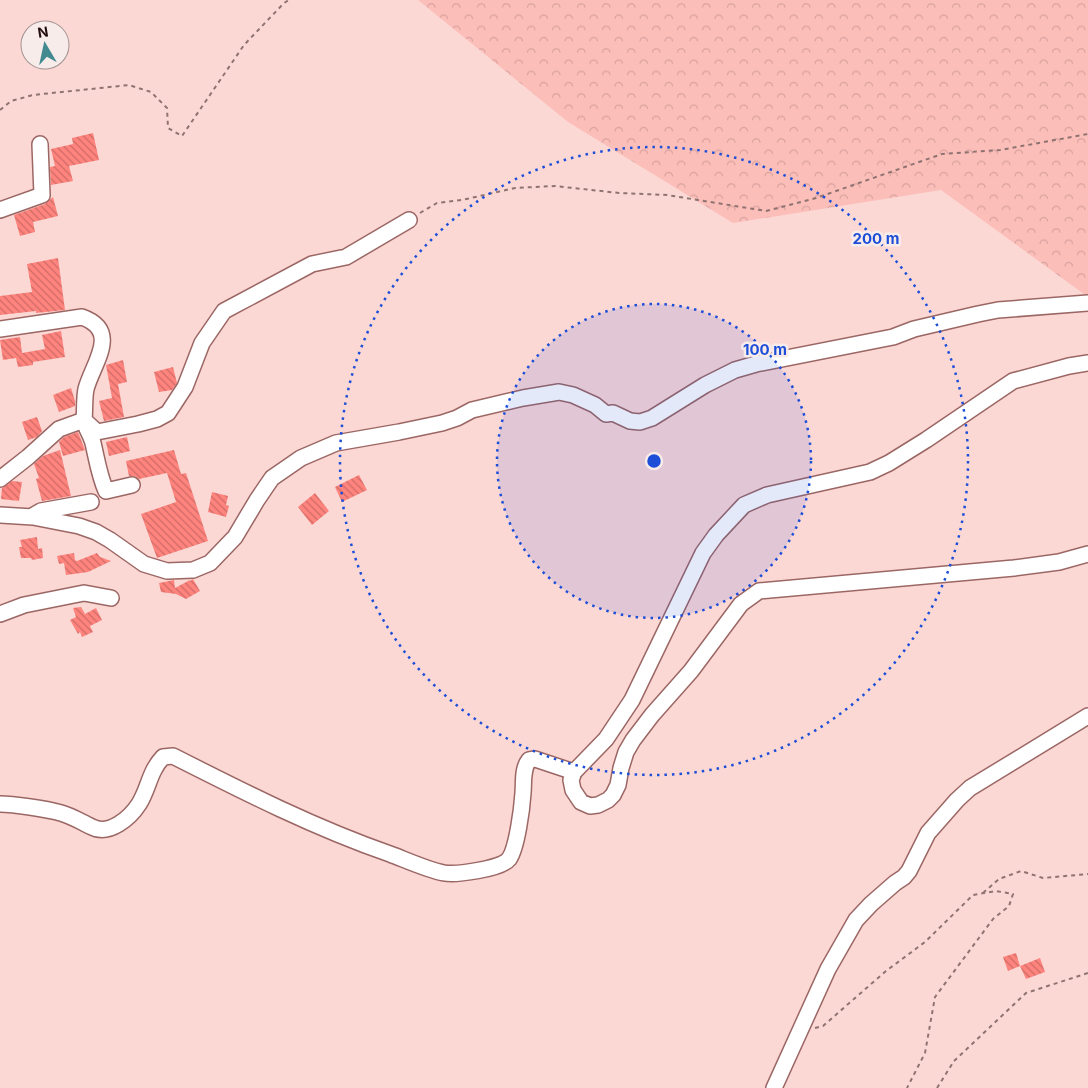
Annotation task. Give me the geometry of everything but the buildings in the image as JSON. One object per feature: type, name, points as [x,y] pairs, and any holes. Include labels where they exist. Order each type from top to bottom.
[{"type":"street","points":[[0,210],[42,194],[40,144]]},
{"type":"street","points":[[84,420],[97,432],[158,419],[168,414],[185,386],[202,344],[224,311],[312,264],[346,257],[408,220]]},
{"type":"street","points":[[0,515],[31,516],[58,520],[96,532],[144,564],[167,571],[193,570],[210,563],[235,537],[272,478],[301,458],[336,443],[442,423],[472,410],[559,392],[580,398],[606,414],[613,413],[630,421],[640,422],[652,418],[722,376],[756,364],[892,337],[914,329],[978,314],[1088,303]]},
{"type":"street","points":[[0,329],[82,317],[91,320],[98,327],[103,338],[102,348],[86,391],[84,420],[86,430],[92,441],[99,475],[106,491],[132,485]]},
{"type":"street","points":[[1088,363],[1069,366],[1013,381],[926,440],[889,463],[870,472],[767,495],[744,505],[716,535],[703,553],[632,700],[606,738],[574,772],[571,780],[573,790],[581,802],[590,806],[598,805],[613,795],[618,785],[623,759],[633,740],[652,715],[691,671],[741,604],[759,591],[1014,568],[1060,562],[1088,554]]},
{"type":"street","points":[[0,478],[58,428],[84,420]]},
{"type":"street","points":[[31,516],[41,511],[91,502]]},
{"type":"street","points":[[0,614],[24,606],[84,593],[111,598]]},
{"type":"street","points":[[774,1088],[828,968],[856,920],[895,883],[904,878],[928,833],[957,800],[974,785],[1088,716]]},
{"type":"street","points":[[0,804],[60,812],[83,821],[93,828],[112,828],[121,823],[139,804],[155,766],[163,756],[173,756],[253,796],[368,846],[444,873],[474,871],[499,866],[508,860],[514,850],[523,799],[524,771],[529,760],[535,759],[574,772]]},
{"type":"path","points":[[0,110],[11,101],[33,95],[129,85],[151,92],[167,108],[168,128],[182,136],[244,45],[289,0]]},
{"type":"path","points":[[408,220],[437,203],[462,200],[515,188],[555,186],[619,193],[667,195],[766,211],[816,198],[942,154],[1000,150],[1088,134]]},
{"type":"path","points":[[982,893],[998,879],[1021,871],[1044,878],[1088,874]]},
{"type":"path","points":[[799,1031],[822,1026],[886,971],[925,942],[973,895],[996,891],[1013,894],[1009,906],[993,919],[935,998],[925,1053],[907,1088]]},
{"type":"path","points":[[937,1088],[954,1061],[1026,993],[1088,972]]},
{"type":"green space","points":[[418,0],[1088,0],[1088,297],[941,190],[733,223],[568,122]]}]
